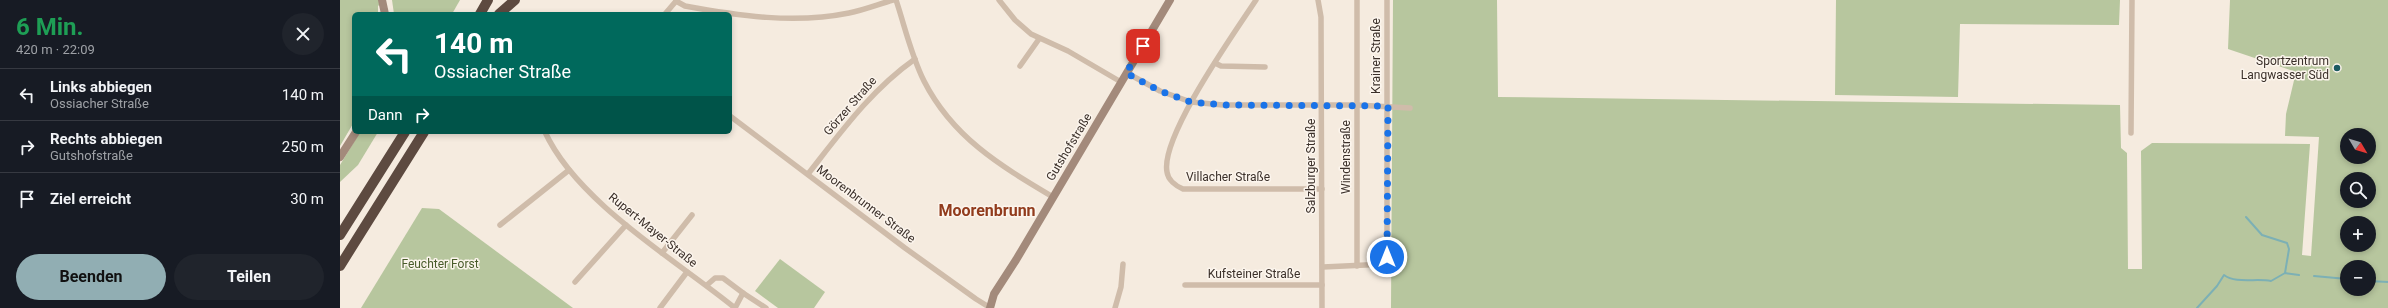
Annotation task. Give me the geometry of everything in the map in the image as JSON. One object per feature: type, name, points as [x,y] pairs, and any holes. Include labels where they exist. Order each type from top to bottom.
[{"type":"highway","points":[[478,12],[481,0]]},
{"type":"highway","points":[[479,12],[488,0]]},
{"type":"highway","points":[[500,12],[508,0]]},
{"type":"highway","points":[[501,12],[515,0]]},
{"type":"highway","points":[[340,235],[404,134]]},
{"type":"highway","points":[[340,266],[423,134]]},
{"type":"street","points":[[382,0],[385,12]]},
{"type":"street","points":[[667,12],[676,0],[685,6],[725,12]]},
{"type":"street","points":[[732,13],[758,17],[798,18],[849,13],[895,0],[924,81],[937,102],[965,136],[1000,165],[1053,197]]},
{"type":"street","points":[[999,0],[1015,20],[1039,39],[1068,51],[1121,82]]},
{"type":"street","name":"Gutshofstraße","points":[[990,308],[994,294],[1170,0]]},
{"type":"street","name":"Villacher Straße","points":[[1256,0],[1184,113],[1167,162],[1167,173],[1178,187],[1183,189],[1322,189]]},
{"type":"street","name":"Salzburger Straße","points":[[1318,0],[1321,17],[1322,308]]},
{"type":"street","name":"Windenstraße","points":[[1357,0],[1357,266]]},
{"type":"street","name":"Krainer Straße","points":[[1322,266],[1387,264],[1387,0]]},
{"type":"street","points":[[2131,133],[2132,0]]},
{"type":"street","points":[[1020,66],[1039,39]]},
{"type":"street","name":"Görzer Straße","points":[[808,174],[852,118],[883,84],[915,59]]},
{"type":"street","points":[[1215,63],[1221,66],[1265,67]]},
{"type":"street","points":[[1126,73],[1164,93],[1191,102],[1223,105],[1356,105],[1410,108]]},
{"type":"street","name":"Moorenbrunner Straße","points":[[732,117],[905,248],[990,308]]},
{"type":"street","points":[[340,157],[355,134]]},
{"type":"street","name":"Rupert-Mayer-Straße","points":[[546,134],[569,170],[626,225],[687,272],[707,285],[735,308],[743,293]]},
{"type":"street","points":[[500,225],[569,170]]},
{"type":"street","points":[[662,253],[692,214]]},
{"type":"street","points":[[575,282],[626,225]]},
{"type":"street","points":[[1116,308],[1121,286],[1123,264]]},
{"type":"street","points":[[660,308],[687,272]]},
{"type":"street","points":[[707,285],[715,278],[723,278],[766,308]]},
{"type":"street","name":"Kufsteiner Straße","points":[[1185,285],[1322,284]]},
{"type":"green space","points":[[340,0],[385,0],[378,6],[378,12],[352,12],[352,125],[340,146]]},
{"type":"green space","points":[[392,0],[460,0],[453,12],[394,12]]},
{"type":"green space","points":[[1393,0],[1497,0],[1498,97],[2120,105],[2121,148],[2127,153],[2128,269],[2142,269],[2141,151],[2152,143],[2310,144],[2302,255],[2311,256],[2319,137],[2285,136],[2286,114],[2296,72],[2228,49],[2230,0],[2388,0],[2388,308],[1391,308]]},
{"type":"green space","points":[[1836,0],[2120,0],[2119,25],[1960,24],[1958,97],[1835,95]]},
{"type":"green space","points":[[359,134],[377,134],[358,165],[340,182],[340,165]]},
{"type":"green space","name":"Feuchter Forst","points":[[422,208],[439,209],[573,308],[361,308]]},
{"type":"green space","points":[[780,259],[825,292],[814,308],[778,308],[755,291]]},
{"type":"waterway","points":[[2246,217],[2262,235],[2287,243],[2289,249],[2285,273]]},
{"type":"waterway","points":[[2197,308],[2217,286],[2224,275],[2229,278],[2240,280],[2271,281],[2285,273],[2299,275]]},
{"type":"waterway","points":[[2314,276],[2340,278]]},
{"type":"waterway","points":[[2376,281],[2388,282]]},
{"type":"place","name":"Sportzentrum Langwasser Süd","points":[[2337,68]]},
{"type":"district","name":"Moorenbrunn","points":[[987,210]]},
{"type":"route","points":[[1143,46],[1126,73],[1168,95],[1191,102],[1223,105],[1388,106],[1387,257]]}]
